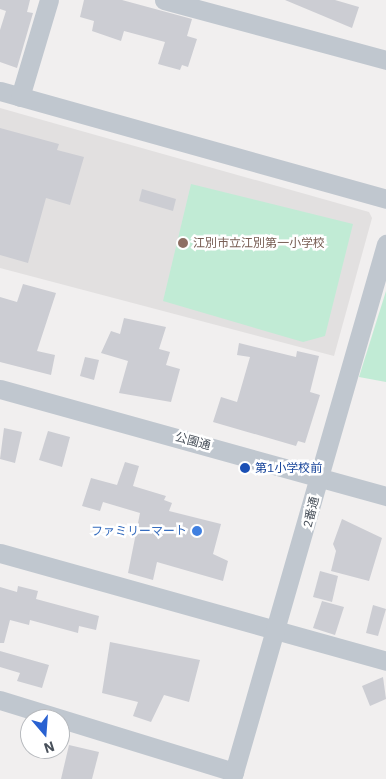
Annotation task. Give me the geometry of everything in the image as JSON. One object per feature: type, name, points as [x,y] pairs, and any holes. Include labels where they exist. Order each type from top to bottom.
[{"type":"street","points":[[20,97],[49,0]]},
{"type":"street","points":[[164,0],[386,60]]},
{"type":"street","points":[[0,91],[386,199]]},
{"type":"street","name":"2番通","points":[[233,776],[386,244]]},
{"type":"street","name":"公園通","points":[[0,389],[320,476],[386,496]]},
{"type":"street","points":[[0,553],[386,661]]},
{"type":"street","points":[[0,700],[233,776]]},
{"type":"shaded area","name":"江別市立江別第一小学校","points":[[0,108],[369,212],[372,218],[334,356],[0,268]]},
{"type":"green space","points":[[191,184],[353,224],[325,336],[303,342],[163,301]]},
{"type":"green space","points":[[386,291],[386,382],[359,377]]},
{"type":"building","points":[[0,0],[30,0],[27,12],[33,13],[17,68],[0,62],[0,30],[6,11],[0,9]]},
{"type":"building","points":[[84,0],[122,0],[192,19],[187,36],[197,39],[188,67],[182,65],[180,70],[158,64],[165,42],[124,31],[121,41],[92,31],[94,21],[80,17]]},
{"type":"building","points":[[285,0],[335,0],[359,7],[352,28]]},
{"type":"building","points":[[0,128],[59,144],[57,150],[84,157],[70,205],[46,198],[28,263],[0,255]]},
{"type":"building","points":[[142,189],[176,199],[173,211],[139,201]]},
{"type":"building","points":[[23,284],[56,293],[37,351],[55,355],[51,375],[0,362],[0,297],[17,302]]},
{"type":"building","points":[[124,318],[166,327],[159,349],[170,352],[166,365],[180,369],[171,402],[119,393],[128,361],[101,353],[111,331],[120,334]]},
{"type":"building","points":[[239,343],[296,357],[297,351],[319,356],[310,392],[320,395],[305,443],[298,441],[296,446],[213,422],[221,397],[237,402],[250,357],[237,355]]},
{"type":"building","points":[[85,357],[99,360],[94,380],[80,376]]},
{"type":"building","points":[[4,428],[22,432],[15,463],[0,459]]},
{"type":"building","points":[[48,431],[70,437],[62,467],[39,460]]},
{"type":"building","points":[[125,462],[139,466],[133,486],[166,496],[164,500],[172,503],[169,511],[221,524],[213,554],[228,561],[223,581],[157,562],[153,580],[128,573],[140,513],[103,502],[100,511],[82,506],[91,478],[117,485]]},
{"type":"building","points":[[342,519],[382,538],[369,581],[331,571],[336,551],[333,544]]},
{"type":"building","points":[[320,571],[338,576],[332,602],[313,597]]},
{"type":"building","points":[[18,586],[38,591],[36,599],[99,616],[96,630],[79,626],[78,633],[30,620],[29,625],[10,620],[4,643],[0,643],[0,587],[17,592]]},
{"type":"building","points":[[322,601],[344,607],[335,635],[313,628]]},
{"type":"building","points":[[373,605],[386,609],[378,636],[366,633]]},
{"type":"building","points":[[110,642],[200,660],[189,702],[164,695],[151,722],[133,716],[138,702],[102,693]]},
{"type":"building","points":[[0,651],[49,665],[42,688],[17,681],[20,673],[0,667]]},
{"type":"building","points":[[383,677],[386,699],[370,706],[362,686]]},
{"type":"building","points":[[70,745],[99,752],[92,779],[61,779],[66,759],[70,759]]},
{"type":"place","name":"江別市立江別第一小学校","points":[[183,243]]},
{"type":"place","name":"第1小学校前","points":[[245,468]]},
{"type":"place","name":"ファミリーマート","points":[[197,531]]}]
